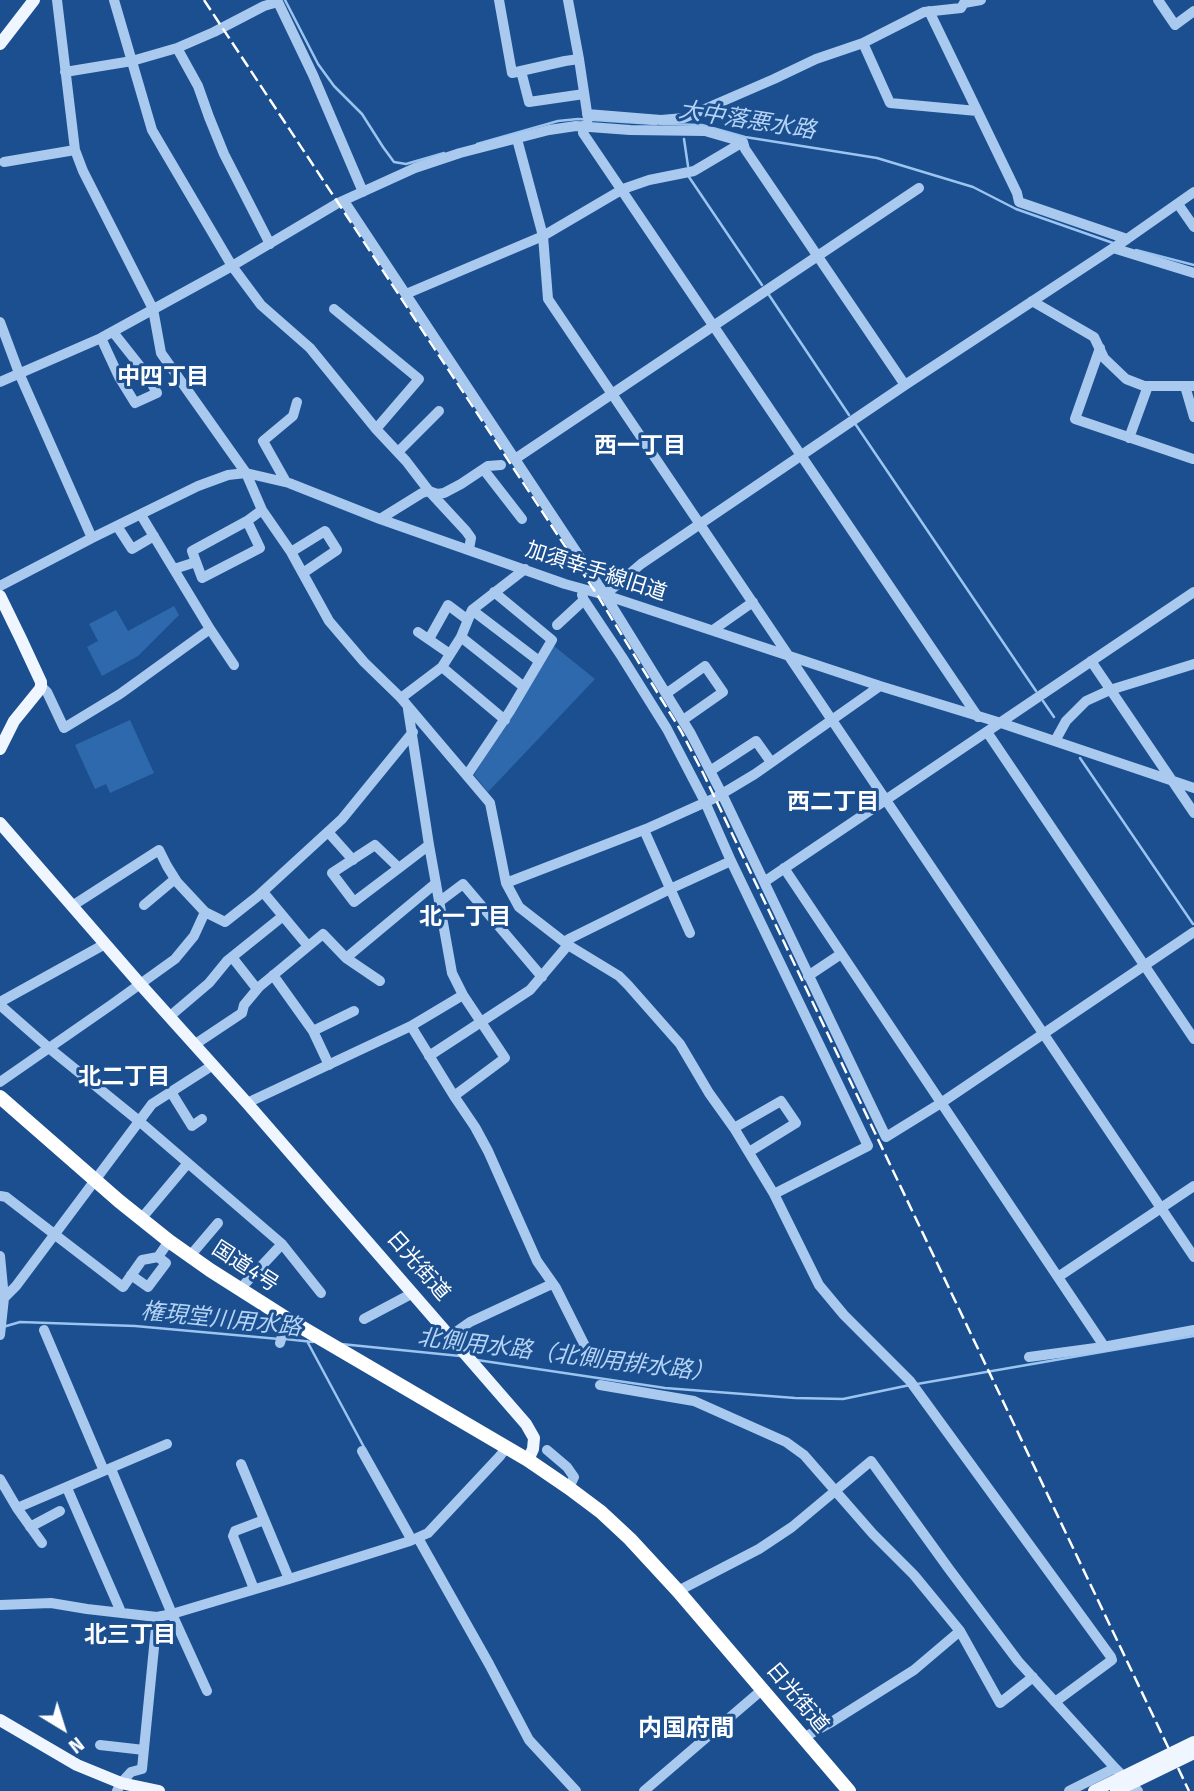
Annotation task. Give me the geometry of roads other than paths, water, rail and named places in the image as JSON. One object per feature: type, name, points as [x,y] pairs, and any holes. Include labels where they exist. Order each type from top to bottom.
[{"type":"highway","name":"国道4号","points":[[0,1097],[141,1219],[239,1290],[528,1460]]},
{"type":"highway","name":"日光街道","points":[[528,1460],[614,1523],[678,1591],[849,1791]]},
{"type":"main road","points":[[0,44],[34,0]]},
{"type":"main road","points":[[0,596],[41,682],[40,689],[14,721],[0,747]]},
{"type":"main road","name":"日光街道","points":[[0,823],[450,1335],[531,1432],[534,1442],[528,1460]]},
{"type":"main road","points":[[0,1720],[119,1787],[159,1791]]},
{"type":"main road","points":[[1094,1791],[1194,1742]]},
{"type":"main road","points":[[1116,1791],[1194,1753]]},
{"type":"street","points":[[57,0],[75,150],[153,309],[161,354],[246,473],[262,510],[291,552],[329,621],[364,662],[401,698],[490,803],[506,883],[519,907],[566,944],[619,976],[680,1044],[774,1194],[819,1285],[844,1315],[913,1384],[1112,1660],[1055,1702]]},
{"type":"street","points":[[114,0],[152,130],[232,266],[261,304],[310,348],[471,538],[469,549]]},
{"type":"street","points":[[499,0],[512,73],[579,59]]},
{"type":"street","points":[[568,0],[584,94],[587,121],[583,133],[978,718]]},
{"type":"street","points":[[0,382],[102,338],[344,201],[415,168],[460,153],[587,121],[684,118],[816,59],[863,43],[924,12],[961,8],[965,2],[981,0]]},
{"type":"street","points":[[1158,0],[1175,24],[1194,11]]},
{"type":"street","points":[[65,72],[132,61],[177,48],[277,1],[313,75],[363,192]]},
{"type":"street","points":[[929,11],[1019,202],[1125,241]]},
{"type":"street","points":[[863,43],[890,103],[977,111]]},
{"type":"street","points":[[177,48],[198,86],[224,153],[270,244]]},
{"type":"street","points":[[522,71],[529,103],[584,94]]},
{"type":"street","points":[[587,121],[630,130],[705,131],[743,142]]},
{"type":"street","points":[[517,139],[542,236],[548,299],[1194,1257]]},
{"type":"street","points":[[406,293],[542,236],[623,189],[649,180],[694,171],[743,142]]},
{"type":"street","points":[[743,142],[905,385]]},
{"type":"street","points":[[4,162],[75,150]]},
{"type":"street","points":[[515,459],[919,188]]},
{"type":"street","points":[[605,594],[641,564],[905,385],[1125,241],[1194,192]]},
{"type":"street","points":[[344,201],[605,594],[683,720],[722,794],[886,1137],[941,1103],[1194,932]]},
{"type":"street","points":[[1178,204],[1194,227]]},
{"type":"street","points":[[1113,248],[1194,272]]},
{"type":"street","points":[[1032,302],[1094,337],[1104,358],[1126,380],[1143,386],[1189,386],[1194,417]]},
{"type":"street","points":[[334,309],[419,379],[376,429]]},
{"type":"street","points":[[0,322],[19,373],[92,538]]},
{"type":"street","points":[[102,338],[119,377],[135,403],[157,393],[147,375],[113,332]]},
{"type":"street","points":[[1100,348],[1075,419],[1193,461]]},
{"type":"street","points":[[1129,438],[1148,386]]},
{"type":"street","points":[[286,482],[263,441],[293,416],[297,402]]},
{"type":"street","points":[[398,452],[439,411]]},
{"type":"street","points":[[380,519],[422,493],[429,491],[437,494],[451,490],[488,466],[501,465]]},
{"type":"street","points":[[484,470],[522,519]]},
{"type":"street","name":"加須幸手線旧道","points":[[0,586],[198,486],[228,475],[246,473],[286,482],[380,519],[580,589],[605,594],[1194,788]]},
{"type":"street","points":[[247,521],[260,548],[202,578],[192,551],[262,510]]},
{"type":"street","points":[[141,515],[234,665]]},
{"type":"street","points":[[117,526],[132,549],[155,536]]},
{"type":"street","points":[[291,552],[325,531],[337,550],[303,573]]},
{"type":"street","points":[[174,569],[196,562]]},
{"type":"street","points":[[401,698],[442,667],[461,637],[470,615],[494,592],[525,569]]},
{"type":"street","points":[[580,589],[584,600],[667,730],[705,802],[868,1146],[774,1194]]},
{"type":"street","points":[[467,775],[505,720],[552,640],[494,592]]},
{"type":"street","points":[[764,882],[1193,594]]},
{"type":"street","points":[[557,625],[584,600]]},
{"type":"street","points":[[713,630],[753,602]]},
{"type":"street","points":[[429,639],[448,605],[470,615],[538,661]]},
{"type":"street","points":[[41,686],[47,692],[64,728],[120,694],[210,629]]},
{"type":"street","points":[[418,632],[450,654]]},
{"type":"street","points":[[461,637],[524,687]]},
{"type":"street","points":[[1091,661],[1194,813]]},
{"type":"street","points":[[1055,741],[1066,721],[1086,701],[1110,690],[1194,664]]},
{"type":"street","points":[[667,693],[705,666],[723,692],[683,720]]},
{"type":"street","points":[[442,667],[505,720]]},
{"type":"street","points":[[506,883],[644,830],[722,794],[880,686]]},
{"type":"street","points":[[408,708],[452,973],[463,995],[505,1058],[454,1096]]},
{"type":"street","points":[[72,906],[159,850],[175,879],[205,912],[225,922],[263,892],[342,819],[413,732]]},
{"type":"street","points":[[987,732],[1194,1039]]},
{"type":"street","points":[[710,771],[756,741],[771,762]]},
{"type":"street","points":[[644,830],[690,933]]},
{"type":"street","points":[[328,832],[353,860]]},
{"type":"street","points":[[399,868],[375,845],[332,873],[354,902],[399,868],[429,845]]},
{"type":"street","points":[[429,1056],[530,990],[569,939],[731,861]]},
{"type":"street","points":[[784,868],[1102,1343],[1102,1347]]},
{"type":"street","points":[[144,905],[175,879]]},
{"type":"street","points":[[346,958],[436,883]]},
{"type":"street","points":[[439,902],[463,884],[541,977]]},
{"type":"street","points":[[263,892],[308,946]]},
{"type":"street","points":[[0,1082],[175,959],[194,936],[205,912]]},
{"type":"street","points":[[169,1017],[209,983],[232,957],[283,916]]},
{"type":"street","points":[[194,1045],[242,1013],[244,1004],[257,989],[323,934],[346,958],[380,981]]},
{"type":"street","points":[[105,944],[0,1004],[282,1244],[321,1293]]},
{"type":"street","points":[[808,976],[841,954]]},
{"type":"street","points":[[232,957],[257,989]]},
{"type":"street","points":[[273,975],[313,1031],[329,1065]]},
{"type":"street","points":[[247,1103],[411,1026],[463,995]]},
{"type":"street","points":[[313,1031],[354,1011]]},
{"type":"street","points":[[411,1026],[475,1127],[537,1261],[555,1288],[586,1348]]},
{"type":"street","points":[[4,1298],[16,1286],[152,1104],[214,1065]]},
{"type":"street","points":[[171,1091],[191,1126],[202,1119]]},
{"type":"street","points":[[734,1128],[781,1101],[796,1123],[749,1152]]},
{"type":"street","points":[[141,1219],[188,1163]]},
{"type":"street","points":[[1058,1277],[1194,1186]]},
{"type":"street","points":[[0,1196],[6,1197],[123,1287],[142,1260],[158,1257],[169,1241]]},
{"type":"street","points":[[190,1256],[218,1223]]},
{"type":"street","points":[[239,1290],[282,1244]]},
{"type":"street","points":[[0,1256],[4,1298],[0,1335]]},
{"type":"street","points":[[131,1275],[148,1287],[166,1263],[158,1257]]},
{"type":"street","points":[[450,1335],[470,1322],[552,1284]]},
{"type":"street","points":[[364,1319],[413,1293]]},
{"type":"street","points":[[280,1343],[290,1320]]},
{"type":"street","points":[[44,1330],[208,1691]]},
{"type":"street","points":[[1029,1357],[1194,1330]]},
{"type":"street","points":[[600,1385],[694,1401],[786,1442],[804,1454],[873,1534],[914,1575],[960,1631],[1000,1703],[1033,1677]]},
{"type":"street","points":[[17,1508],[167,1444]]},
{"type":"street","points":[[0,1605],[51,1603],[157,1617],[289,1579],[414,1539],[428,1532],[506,1448]]},
{"type":"street","points":[[548,1450],[574,1477],[569,1488]]},
{"type":"street","points":[[362,1451],[409,1535],[414,1539],[489,1664],[528,1740],[576,1791]]},
{"type":"street","points":[[678,1591],[759,1549],[792,1527],[871,1461],[1018,1661],[1138,1791]]},
{"type":"street","points":[[241,1464],[289,1579]]},
{"type":"street","points":[[0,1479],[42,1543]]},
{"type":"street","points":[[66,1488],[121,1612]]},
{"type":"street","points":[[30,1527],[60,1511]]},
{"type":"street","points":[[254,1589],[233,1536],[235,1531],[264,1520]]},
{"type":"street","points":[[119,1787],[131,1772],[142,1769],[157,1617]]},
{"type":"street","points":[[803,1738],[914,1671],[960,1631]]},
{"type":"street","points":[[644,1791],[763,1689]]},
{"type":"street","points":[[100,1745],[145,1749]]},
{"type":"street","points":[[1069,1791],[1115,1768]]},
{"type":"waterway","name":"大中落悪水路","points":[[285,0],[318,64],[334,86],[362,114],[394,162],[406,164],[444,153]]},
{"type":"waterway","name":"大中落悪水路","points":[[477,144],[558,121],[578,119],[656,124]]},
{"type":"waterway","name":"大中落悪水路","points":[[663,124],[702,125],[745,137],[877,158],[973,187],[1016,209],[1113,243]]},
{"type":"waterway","points":[[684,139],[688,166]]},
{"type":"waterway","points":[[689,177],[762,285]]},
{"type":"waterway","name":"大中落悪水路","points":[[1136,250],[1194,265]]},
{"type":"waterway","points":[[769,295],[849,415]]},
{"type":"waterway","points":[[856,425],[1036,691]]},
{"type":"waterway","points":[[1043,701],[1054,717]]},
{"type":"waterway","points":[[1080,758],[1193,924]]},
{"type":"waterway","name":"権現堂川用水路","points":[[3,1327],[20,1322],[135,1326],[279,1339]]},
{"type":"waterway","name":"北側用水路（北側用排水路）","points":[[917,1384],[1194,1336]]},
{"type":"waterway","name":"権現堂川用水路","points":[[285,1339],[313,1342]]},
{"type":"waterway","name":"権現堂川用水路","points":[[307,1341],[365,1449]]},
{"type":"waterway","name":"北側用水路（北側用排水路）","points":[[341,1344],[460,1356]]},
{"type":"waterway","name":"北側用水路（北側用排水路）","points":[[477,1360],[665,1388],[795,1398],[843,1399],[910,1385]]},
{"type":"railway","points":[[204,0],[596,593],[681,731],[1189,1791]]},
{"type":"district","name":"中四丁目","points":[[163,378]]},
{"type":"district","name":"西一丁目","points":[[640,447]]},
{"type":"district","name":"西二丁目","points":[[833,803]]},
{"type":"district","name":"北一丁目","points":[[465,918]]},
{"type":"district","name":"北二丁目","points":[[124,1078]]},
{"type":"district","name":"北三丁目","points":[[130,1636]]},
{"type":"district","name":"内国府間","points":[[686,1729]]}]
